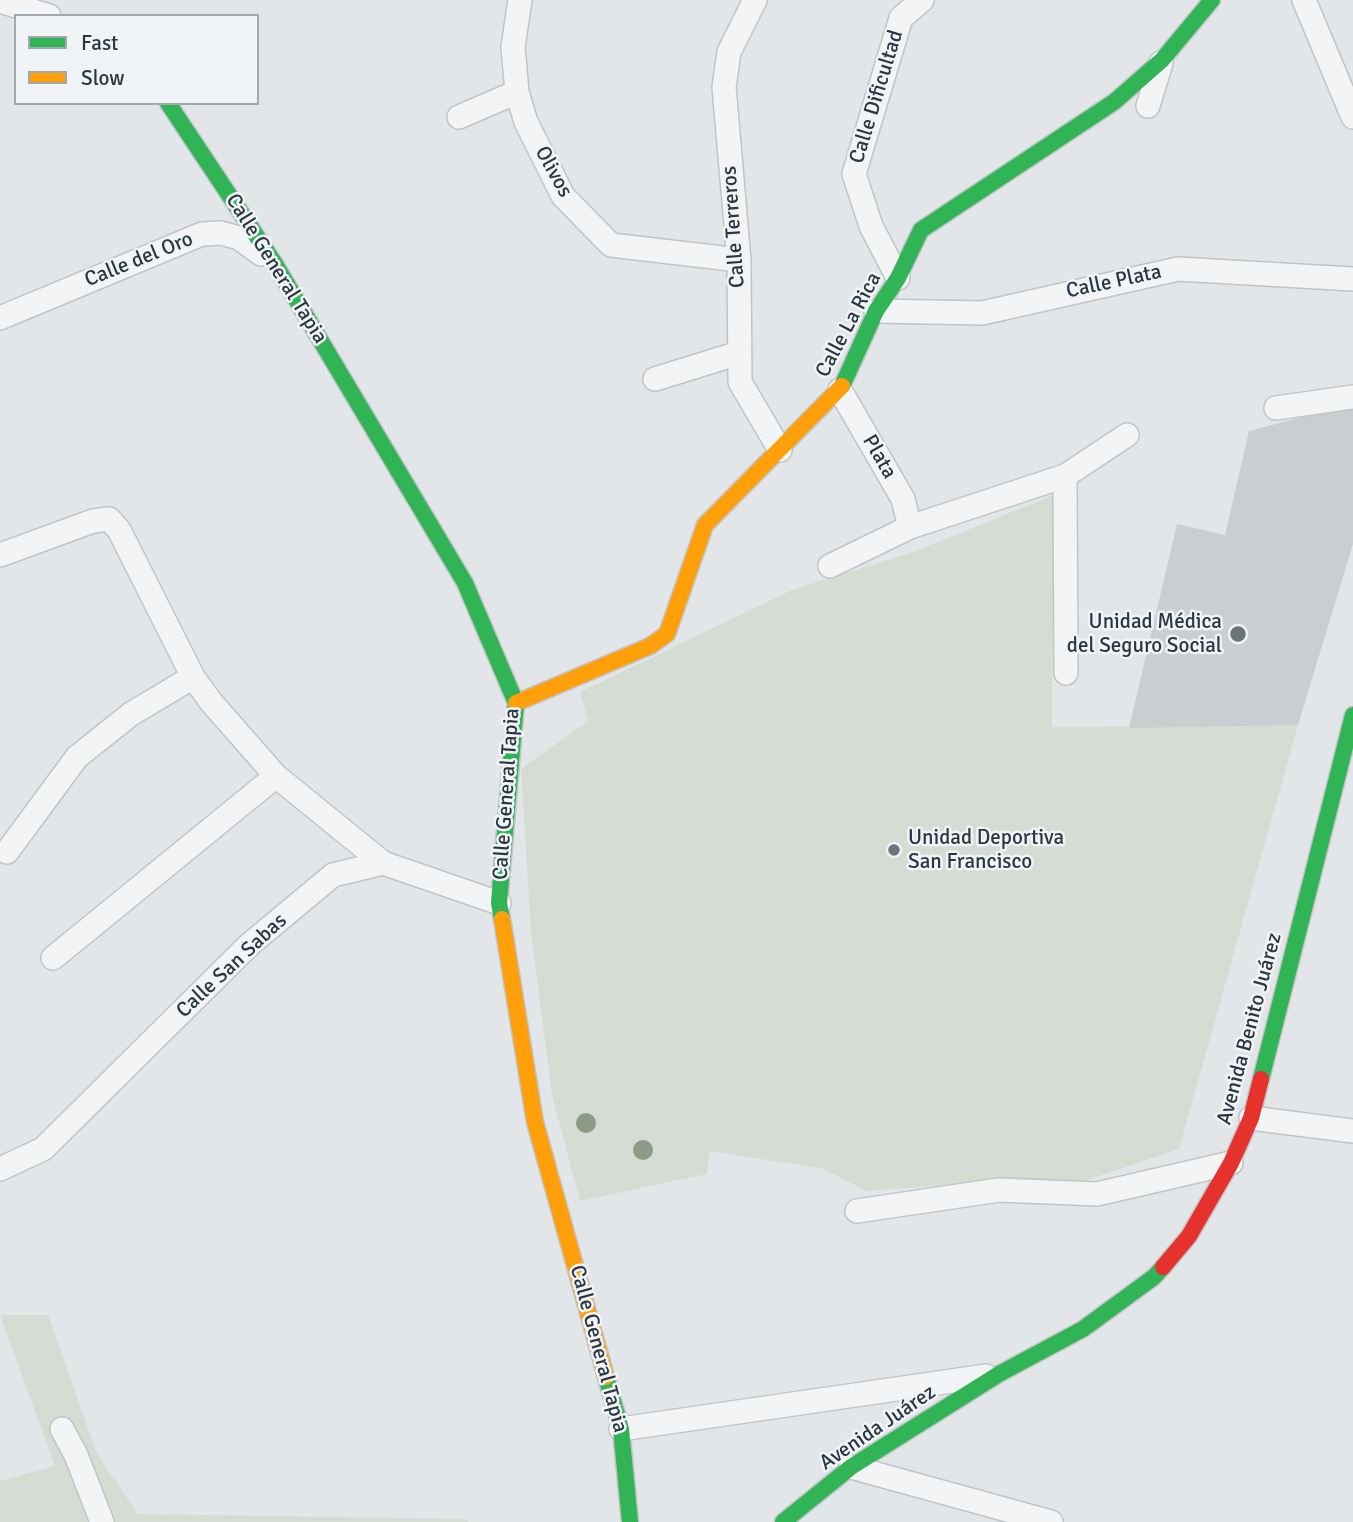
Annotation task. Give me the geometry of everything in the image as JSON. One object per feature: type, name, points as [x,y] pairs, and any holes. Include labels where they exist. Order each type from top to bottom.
[{"type":"street","name":"Olivos","points":[[520,0],[513,47],[517,92],[526,122],[563,196],[611,245],[739,260]]},
{"type":"street","name":"Calle Terreros","points":[[755,0],[729,52],[724,87],[739,260],[740,382],[780,450]]},
{"type":"street","name":"Calle Dificultad","points":[[898,278],[871,226],[854,174],[901,18],[922,0]]},
{"type":"street","name":"Calle La Rica","points":[[516,703],[650,646],[667,634],[705,525],[840,390],[876,311],[898,278],[921,230],[1114,102],[1162,60],[1212,0]]},
{"type":"street","points":[[1304,0],[1353,117]]},
{"type":"street","points":[[0,1],[42,14]]},
{"type":"street","points":[[1148,106],[1162,60]]},
{"type":"street","points":[[459,117],[517,92]]},
{"type":"street","name":"Calle General Tapia","points":[[169,105],[275,264],[465,583],[516,703],[499,903],[535,1122],[621,1429],[630,1522]]},
{"type":"street","name":"Calle del Oro","points":[[0,318],[202,234],[221,233],[239,238],[275,264]]},
{"type":"street","name":"Calle Plata","points":[[876,311],[982,313],[1178,269],[1353,279]]},
{"type":"street","points":[[655,379],[739,353]]},
{"type":"street","name":"Plata","points":[[840,390],[903,499],[910,527]]},
{"type":"street","points":[[1276,408],[1353,397]]},
{"type":"street","points":[[830,566],[910,527],[1065,477],[1128,435]]},
{"type":"street","points":[[1065,477],[1066,673]]},
{"type":"street","points":[[0,555],[93,521],[109,519],[119,530],[193,677],[211,702],[276,776],[383,863],[499,903]]},
{"type":"street","points":[[7,852],[77,757],[131,714],[193,677]]},
{"type":"street","name":"Avenida Benito Juárez","points":[[999,1374],[1083,1329],[1154,1278],[1189,1236],[1231,1163],[1251,1118],[1353,715]]},
{"type":"street","points":[[53,958],[276,776]]},
{"type":"street","name":"Calle San Sabas","points":[[0,1168],[43,1149],[249,945],[333,875],[383,863]]},
{"type":"street","points":[[1251,1118],[1353,1131]]},
{"type":"street","points":[[857,1211],[999,1190],[1097,1194],[1231,1163]]},
{"type":"street","points":[[621,1429],[999,1374]]},
{"type":"street","name":"Avenida Juárez","points":[[783,1522],[851,1467],[999,1374]]},
{"type":"street","points":[[61,1429],[76,1455],[102,1522]]},
{"type":"street","points":[[851,1467],[1051,1522]]},
{"type":"shaded area","name":"Unidad Deportiva San Francisco","points":[[1054,495],[1052,727],[1298,725],[1179,1149],[1084,1181],[1004,1181],[866,1191],[824,1169],[710,1151],[707,1174],[580,1201],[552,1095],[531,932],[521,769],[588,721],[580,692],[792,590],[913,552]]},
{"type":"shaded area","points":[[0,1315],[48,1315],[97,1454],[138,1514],[467,1519],[468,1522],[0,1522],[0,1481],[55,1466]]},
{"type":"building","name":"Unidad Médica del Seguro Social","points":[[1353,404],[1353,544],[1298,725],[1129,728],[1177,524],[1225,535],[1249,431]]},
{"type":"traffic: fast","points":[[842,386],[876,311],[898,278],[921,230],[1114,102],[1162,60],[1212,0]]},
{"type":"traffic: fast","points":[[169,105],[275,264],[465,583],[516,703],[499,903],[502,919]]},
{"type":"traffic: fast","points":[[1261,1079],[1353,715]]},
{"type":"traffic: fast","points":[[783,1522],[851,1467],[999,1374],[1083,1329],[1154,1277],[1163,1267]]},
{"type":"traffic: fast","points":[[606,1377],[621,1429],[630,1522]]},
{"type":"traffic: slow","points":[[516,703],[650,646],[667,634],[705,525],[842,386]]},
{"type":"traffic: slow","points":[[502,919],[535,1122],[606,1377]]},
{"type":"traffic: jam","points":[[1163,1267],[1189,1236],[1231,1163],[1251,1118],[1261,1079]]},
{"type":"place","name":"Unidad Médica del Seguro Social","points":[[1238,634]]},
{"type":"place","name":"Unidad Deportiva San Francisco","points":[[894,850]]}]
